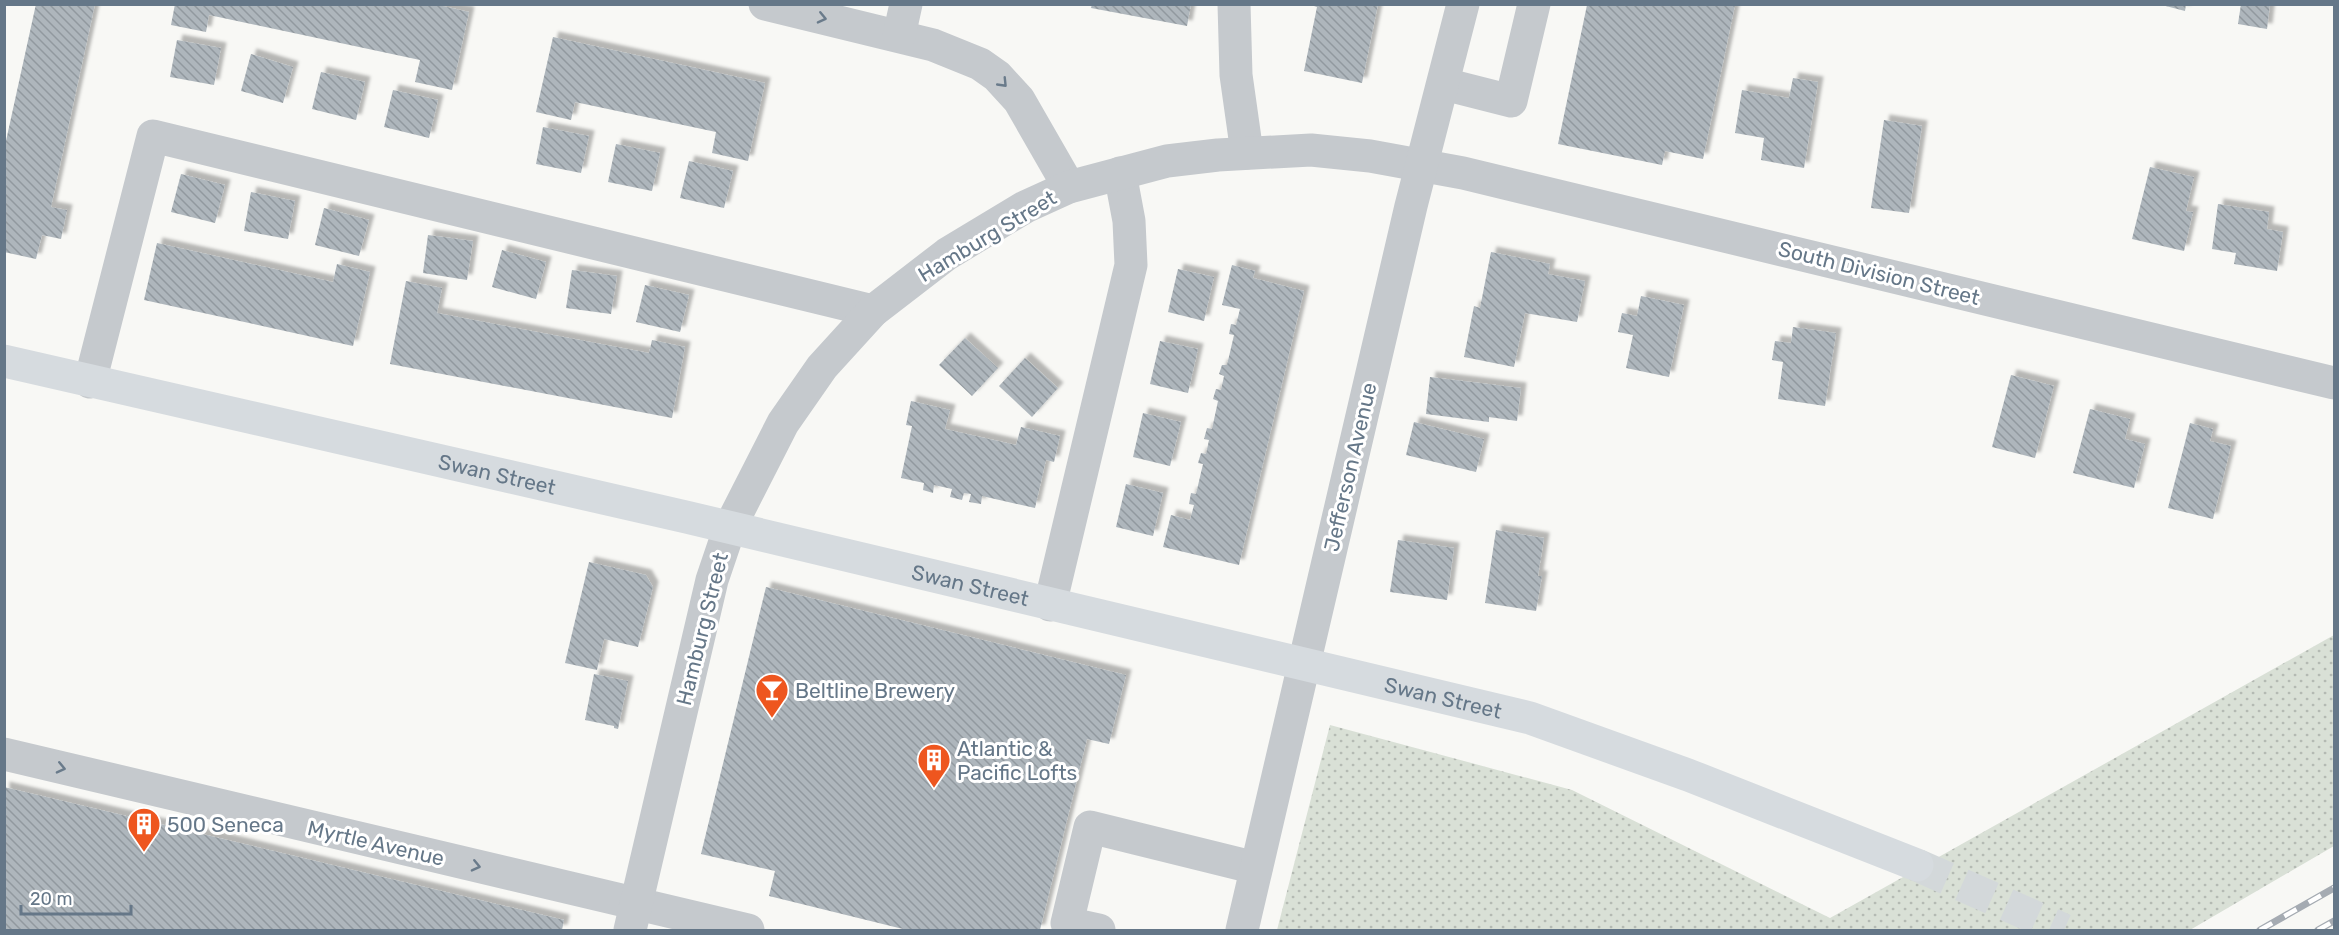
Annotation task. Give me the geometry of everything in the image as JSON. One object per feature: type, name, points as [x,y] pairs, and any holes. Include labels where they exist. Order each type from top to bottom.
[{"type":"main road","name":"Swan Street","points":[[4,361],[729,527],[1530,718],[1688,775],[1917,865]]},
{"type":"street","points":[[765,4],[899,36],[959,54],[980,64],[997,76],[1019,100],[1069,186]]},
{"type":"street","points":[[899,36],[906,4]]},
{"type":"street","points":[[1234,4],[1236,75],[1247,153]]},
{"type":"street","name":"Jefferson Avenue","points":[[1242,930],[1463,4]]},
{"type":"street","points":[[1444,84],[1511,101],[1534,4]]},
{"type":"street","points":[[90,382],[153,136],[873,311]]},
{"type":"street","name":"Hamburg Street","points":[[633,917],[711,580],[729,527],[783,423],[822,367],[873,311],[947,254],[1025,207],[1069,186],[1167,161],[1247,153],[1311,150],[1343,152],[1423,165]]},
{"type":"street","name":"South Division Street","points":[[1423,165],[2334,382]]},
{"type":"street","points":[[1050,605],[1131,266],[1129,221],[1120,173]]},
{"type":"street","name":"Myrtle Avenue","points":[[4,754],[633,917],[748,930]]},
{"type":"street","points":[[1099,930],[1067,923],[1090,827],[1256,868]]},
{"type":"shaded area","points":[[2334,635],[2334,846],[2190,930],[1277,930],[1330,725],[1572,790],[1830,918]]},
{"type":"building","points":[[36,4],[95,4],[51,207],[67,210],[61,239],[42,235],[36,259],[4,252],[4,150]]},
{"type":"building","points":[[175,4],[434,4],[469,12],[452,90],[415,82],[420,60],[209,15],[206,32],[171,25]]},
{"type":"building","points":[[1092,4],[1191,4],[1187,26],[1091,8]]},
{"type":"building","points":[[1308,4],[1378,4],[1362,83],[1304,71],[1317,7]]},
{"type":"building","points":[[2158,4],[2186,4],[2185,11]]},
{"type":"building","points":[[2241,4],[2270,4],[2267,29],[2238,24]]},
{"type":"building","points":[[1587,5],[1735,5],[1703,159],[1665,151],[1662,165],[1558,144]]},
{"type":"building","points":[[553,37],[765,83],[748,161],[712,153],[716,132],[575,102],[571,120],[536,112]]},
{"type":"building","points":[[177,40],[221,48],[214,85],[170,77]]},
{"type":"building","points":[[251,54],[293,67],[283,103],[241,91]]},
{"type":"building","points":[[321,72],[365,82],[356,120],[312,109]]},
{"type":"building","points":[[1793,78],[1818,82],[1804,168],[1761,160],[1764,138],[1735,133],[1742,90],[1789,98]]},
{"type":"building","points":[[393,90],[438,100],[429,138],[384,127]]},
{"type":"building","points":[[1884,120],[1922,126],[1909,213],[1871,208]]},
{"type":"building","points":[[543,127],[589,136],[581,173],[536,164]]},
{"type":"building","points":[[616,144],[660,153],[652,191],[608,182]]},
{"type":"building","points":[[689,161],[733,171],[724,208],[680,198]]},
{"type":"building","points":[[2150,167],[2194,177],[2186,211],[2193,212],[2184,251],[2132,239]]},
{"type":"building","points":[[181,174],[225,185],[215,223],[171,212]]},
{"type":"building","points":[[251,192],[295,201],[288,239],[244,231]]},
{"type":"building","points":[[2218,204],[2269,212],[2267,229],[2283,232],[2277,271],[2234,264],[2236,253],[2212,249]]},
{"type":"building","points":[[324,208],[369,220],[359,256],[315,245]]},
{"type":"building","points":[[428,235],[473,241],[467,280],[423,273]]},
{"type":"building","points":[[157,243],[333,282],[337,264],[370,272],[353,346],[144,300]]},
{"type":"building","points":[[502,250],[546,262],[536,299],[492,287]]},
{"type":"building","points":[[1491,252],[1550,264],[1548,274],[1585,281],[1577,322],[1525,313],[1514,367],[1464,357],[1474,306],[1480,308]]},
{"type":"building","points":[[1232,265],[1255,271],[1253,278],[1304,291],[1239,565],[1163,547],[1171,515],[1190,520],[1194,505],[1189,504],[1191,493],[1196,494],[1203,464],[1198,463],[1201,453],[1206,454],[1209,440],[1204,439],[1207,428],[1212,429],[1218,401],[1213,399],[1216,389],[1221,390],[1224,376],[1219,374],[1222,365],[1227,365],[1234,335],[1229,334],[1231,324],[1236,325],[1240,309],[1222,305]]},
{"type":"building","points":[[1178,269],[1214,277],[1204,321],[1168,312]]},
{"type":"building","points":[[572,270],[617,276],[611,314],[566,308]]},
{"type":"building","points":[[406,281],[442,288],[437,313],[649,353],[652,340],[685,347],[672,418],[390,364]]},
{"type":"building","points":[[645,285],[689,295],[680,332],[636,322]]},
{"type":"building","points":[[1641,296],[1684,305],[1669,377],[1626,368],[1633,335],[1618,332],[1622,313],[1637,316]]},
{"type":"building","points":[[1793,327],[1836,333],[1825,406],[1778,399],[1783,362],[1772,360],[1775,341],[1791,343]]},
{"type":"building","points":[[965,338],[998,368],[972,396],[939,365]]},
{"type":"building","points":[[1160,341],[1198,349],[1188,393],[1150,384]]},
{"type":"building","points":[[1025,358],[1058,388],[1032,417],[999,386]]},
{"type":"building","points":[[2011,375],[2054,386],[2035,458],[1992,447]]},
{"type":"building","points":[[1430,377],[1521,388],[1517,421],[1489,417],[1489,422],[1426,414]]},
{"type":"building","points":[[911,401],[950,410],[945,429],[1016,445],[1021,427],[1060,436],[1054,462],[1046,460],[1035,508],[982,496],[981,504],[969,502],[971,494],[964,493],[962,500],[950,497],[952,489],[934,485],[933,493],[923,490],[924,483],[901,478],[912,426],[906,425]]},
{"type":"building","points":[[2090,409],[2130,419],[2125,439],[2145,444],[2134,488],[2073,473]]},
{"type":"building","points":[[1143,413],[1181,422],[1170,466],[1133,457]]},
{"type":"building","points":[[1414,422],[1484,439],[1476,472],[1406,455]]},
{"type":"building","points":[[2190,423],[2213,429],[2210,441],[2231,446],[2213,519],[2168,508]]},
{"type":"building","points":[[1126,484],[1163,493],[1153,536],[1116,527]]},
{"type":"building","points":[[1496,530],[1544,538],[1538,576],[1542,576],[1536,611],[1485,603]]},
{"type":"building","points":[[1398,540],[1454,548],[1447,600],[1390,592]]},
{"type":"building","points":[[589,562],[646,575],[653,587],[638,647],[604,639],[597,670],[565,663]]},
{"type":"building","name":"Atlantic & Pacific Lofts","points":[[766,587],[1126,675],[1109,744],[1087,739],[1040,930],[907,930],[769,896],[775,871],[701,854]]},
{"type":"building","points":[[594,674],[628,681],[618,729],[614,726],[585,720]]},
{"type":"building","name":"500 Seneca","points":[[4,787],[564,920],[562,930],[4,930]]},
{"type":"tunnel","points":[[1917,865],[2064,930]]},
{"type":"railway","points":[[2260,930],[2334,888]]},
{"type":"railway","points":[[2318,930],[2334,921]]},
{"type":"place","name":"Beltline Brewery","points":[[772,719]]},
{"type":"place","name":"Atlantic & Pacific Lofts","points":[[934,789]]},
{"type":"place","name":"500 Seneca","points":[[144,853]]}]
